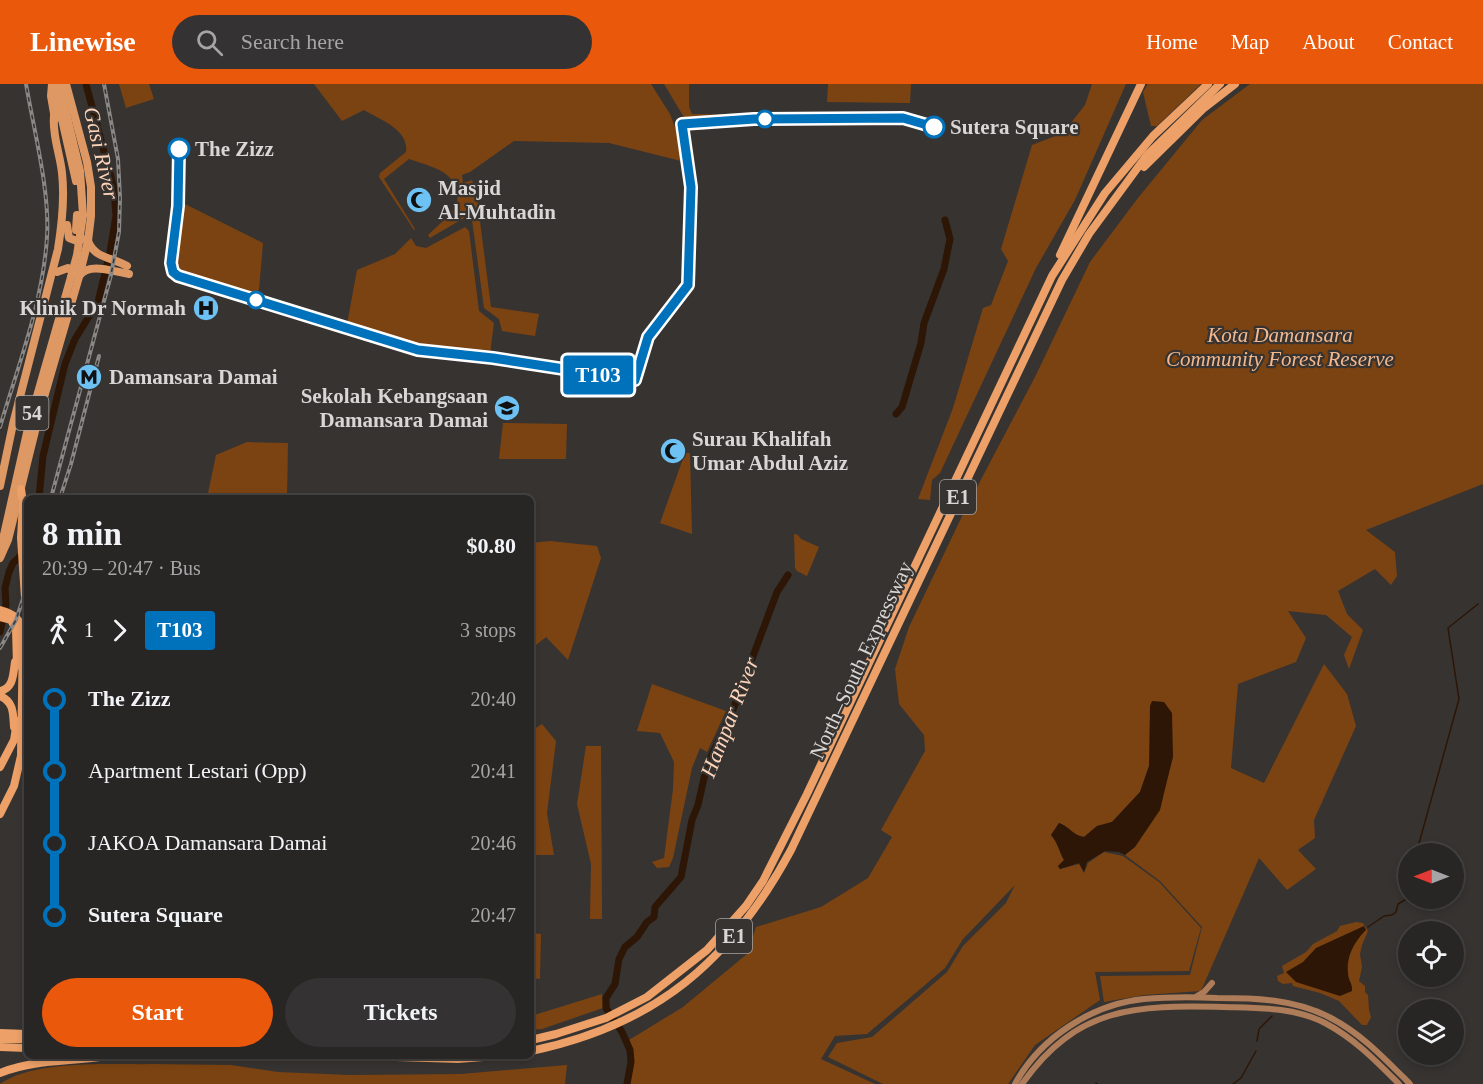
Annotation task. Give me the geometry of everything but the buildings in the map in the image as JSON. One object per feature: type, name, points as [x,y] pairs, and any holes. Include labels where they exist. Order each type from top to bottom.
[{"type":"highway","points":[[53,84],[51,96],[66,172],[68,236],[74,241],[88,237]]},
{"type":"highway","name":"54","points":[[53,84],[75,173],[80,215]]},
{"type":"highway","name":"54","points":[[0,552],[29,424],[77,255],[80,171],[59,84]]},
{"type":"highway","points":[[0,558],[8,540],[72,277],[88,237],[91,216],[90,176],[68,84]]},
{"type":"highway","points":[[1052,276],[1064,245],[1141,84]]},
{"type":"highway","points":[[1052,276],[1105,193],[1153,136],[1208,84]]},
{"type":"highway","points":[[1124,186],[1147,155],[1220,84]]},
{"type":"highway","points":[[1124,186],[1204,108],[1235,84]]},
{"type":"highway","points":[[0,486],[13,424],[61,234],[62,171],[53,130],[54,116]]},
{"type":"highway","name":"North–South Expressway","points":[[534,1050],[611,1028],[684,984],[730,941],[774,882],[1062,280],[1089,234],[1124,186]]},
{"type":"highway","points":[[24,423],[21,412],[23,397],[57,272],[67,225]]},
{"type":"highway","points":[[72,277],[93,268],[117,273],[128,270],[119,261],[102,257],[96,253],[88,237]]},
{"type":"highway","points":[[57,272],[68,268],[72,277]]},
{"type":"highway","name":"North–South Expressway","points":[[534,1039],[606,1018],[647,997],[706,950],[746,906],[763,881],[1052,276]]},
{"type":"highway","name":"54","points":[[0,528],[24,423],[72,277]]},
{"type":"highway","points":[[21,489],[24,576]]},
{"type":"highway","points":[[0,767],[14,740],[18,692],[16,629],[4,614]]},
{"type":"highway","points":[[4,614],[18,617],[22,624],[21,756]]},
{"type":"highway","points":[[14,740],[13,710],[7,699],[0,693],[11,683],[16,650]]},
{"type":"highway","points":[[0,814],[14,786],[24,736]]},
{"type":"highway","points":[[0,1033],[24,1034]]},
{"type":"highway","points":[[0,1039],[24,1040]]},
{"type":"highway","points":[[0,1047],[24,1048]]},
{"type":"highway","points":[[0,1073],[25,1064],[76,1059]]},
{"type":"main road","points":[[1190,998],[1202,994],[1212,982],[1216,994],[1229,998]]},
{"type":"main road","points":[[1022,1084],[1046,1053],[1088,1023],[1128,1010],[1204,1002],[1209,998]]},
{"type":"main road","points":[[1209,998],[1216,1003],[1250,1004],[1259,1008]]},
{"type":"main road","points":[[1015,1084],[1040,1048],[1098,1011],[1143,999],[1260,998],[1288,1002],[1329,1017],[1371,1045],[1410,1084]]},
{"type":"main road","points":[[1175,1006],[1287,1011],[1324,1023],[1350,1038],[1366,1051],[1399,1084]]},
{"type":"green space","points":[[119,84],[149,84],[154,99],[126,108]]},
{"type":"green space","points":[[314,84],[651,84],[670,114],[676,130],[681,161],[609,143],[514,141],[470,172],[462,175],[463,183],[472,180],[476,190],[491,307],[539,314],[535,336],[502,331],[499,319],[484,308],[472,220],[464,218],[430,238],[428,235],[456,205],[457,197],[452,180],[440,170],[409,159],[384,179],[414,230],[379,177],[380,173],[406,152],[403,137],[392,126],[364,110],[342,121]]},
{"type":"green space","points":[[664,84],[689,84],[689,107],[692,114],[740,115],[685,119]]},
{"type":"green space","points":[[828,84],[911,84],[910,103],[827,102]]},
{"type":"green space","points":[[1092,84],[1126,84],[1075,200],[1036,268],[940,473],[932,480],[930,500],[918,499],[953,408],[983,308],[991,305],[1008,261],[1001,249],[1032,145],[1063,133],[1085,105]]},
{"type":"green space","points":[[1148,84],[1201,84],[1157,126],[1151,126],[1143,92]]},
{"type":"green space","name":"Kota Damansara Community Forest Reserve","points":[[1250,84],[1483,84],[1483,484],[1366,530],[1395,552],[1397,576],[1391,585],[1375,569],[1338,591],[1347,614],[1363,630],[1349,669],[1344,655],[1352,637],[1326,615],[1288,611],[1306,638],[1296,662],[1238,684],[1231,768],[1264,783],[1324,664],[1347,694],[1356,726],[1314,820],[1315,838],[1298,850],[1316,869],[1287,890],[1259,858],[1201,991],[1144,995],[1104,1002],[1100,976],[1190,975],[1202,927],[1160,881],[1125,855],[1149,826],[1151,748],[1149,766],[1140,792],[1112,822],[1097,826],[1084,837],[1059,823],[1051,835],[1064,860],[1058,866],[1060,869],[1079,864],[1084,873],[1088,863],[1104,852],[1123,856],[1159,882],[1201,928],[1189,971],[1095,972],[1100,1000],[1035,1045],[1008,1084],[883,1084],[828,1057],[837,1043],[872,1037],[947,972],[963,946],[1006,903],[1015,885],[963,939],[945,968],[867,1034],[835,1036],[821,1059],[875,1084],[629,1084],[633,1049],[629,1040],[683,1007],[747,954],[756,927],[821,907],[868,878],[892,837],[881,830],[925,751],[924,735],[899,704],[895,669],[909,627],[965,510],[1036,375],[1090,262],[1138,198],[1202,120]]},
{"type":"green space","points":[[181,202],[263,243],[259,290],[251,293],[180,271],[176,264]]},
{"type":"green space","points":[[465,227],[469,231],[479,311],[494,323],[490,354],[422,345],[347,324],[357,270],[395,254],[411,238],[416,246],[426,248]]},
{"type":"green space","points":[[503,423],[567,424],[566,459],[499,459]]},
{"type":"green space","points":[[247,442],[288,443],[287,495],[208,495],[216,455]]},
{"type":"green space","points":[[685,453],[690,453],[692,534],[660,523]]},
{"type":"green space","points":[[794,534],[819,547],[807,576],[795,568]]},
{"type":"green space","points":[[550,541],[597,546],[601,558],[568,660],[546,637],[534,647],[534,543]]},
{"type":"green space","points":[[652,684],[726,711],[707,752],[700,748],[692,768],[673,858],[669,867],[657,868],[652,862],[664,858],[673,789],[674,762],[660,733],[637,731]]},
{"type":"green space","points":[[542,724],[556,741],[547,813],[554,855],[534,855],[534,729]]},
{"type":"green space","points":[[586,746],[601,746],[602,919],[590,919],[591,864],[577,804]]},
{"type":"green space","points":[[1356,922],[1363,923],[1368,931],[1360,954],[1362,967],[1359,981],[1365,986],[1365,992],[1368,995],[1371,1017],[1367,1025],[1362,1025],[1339,1001],[1293,986],[1292,983],[1283,984],[1278,981],[1277,976],[1284,973],[1282,966],[1306,952],[1313,944],[1337,931],[1340,926]]},
{"type":"green space","points":[[534,933],[541,934],[540,979],[534,978]]},
{"type":"green space","points":[[602,994],[603,1008],[542,1029],[534,1030],[534,1015]]},
{"type":"green space","points":[[155,1064],[231,1065],[278,1072],[349,1075],[461,1074],[567,1065],[565,1084],[0,1084],[33,1070],[53,1067]]},
{"type":"shaded area","points":[[1152,701],[1164,702],[1172,713],[1173,757],[1160,810],[1135,847],[1125,855],[1105,851],[1087,862],[1084,872],[1079,863],[1060,869],[1058,866],[1064,860],[1051,835],[1059,823],[1084,837],[1097,826],[1112,822],[1140,792],[1149,766]]},
{"type":"shaded area","points":[[1364,926],[1366,930],[1355,944],[1348,961],[1348,975],[1352,991],[1340,996],[1296,982],[1286,972],[1303,962],[1316,948]]},
{"type":"waterway","name":"Gasi River","points":[[39,495],[43,456],[65,364],[75,339],[98,302],[116,216],[114,189],[86,84]]},
{"type":"waterway","name":"Hampar River","points":[[896,414],[902,407],[921,343],[924,323],[944,269],[950,239],[945,220]]},
{"type":"waterway","name":"Gasi River","points":[[0,632],[6,605],[5,588],[9,572],[13,563],[24,553]]},
{"type":"waterway","name":"Hampar River","points":[[627,1084],[631,1062],[630,1050],[622,1032],[606,1008],[606,998],[615,984],[619,959],[625,947],[654,917],[655,907],[681,877],[692,820],[698,805],[707,765],[731,715],[777,592],[788,575]]},
{"type":"waterway","points":[[1419,843],[1459,699],[1448,628],[1478,604]]},
{"type":"waterway","points":[[1368,927],[1384,916],[1396,912],[1398,904]]},
{"type":"waterway","points":[[1257,1041],[1259,1029],[1272,1016]]},
{"type":"waterway","points":[[1233,1084],[1241,1078],[1256,1051]]},
{"type":"railway","points":[[0,427],[35,310],[45,261],[47,237],[44,181],[26,84]]},
{"type":"railway","points":[[52,495],[111,275],[119,232],[118,159],[104,84]]},
{"type":"railway","points":[[61,495],[99,356]]},
{"type":"railway","points":[[0,648],[16,620],[24,595]]},
{"type":"bus line","name":"T103","points":[[179,149],[178,206],[171,263],[173,272],[178,276],[399,346],[432,353],[493,358],[635,380],[648,337],[688,285],[691,187],[682,124],[754,119],[903,118],[934,127]]},
{"type":"place","name":"Sutera Square","points":[[934,127]]},
{"type":"place","name":"The Zizz","points":[[179,149]]},
{"type":"place","name":"Masjid Al-Muhtadin","points":[[419,200]]},
{"type":"place","name":"Klinik Dr Normah","points":[[206,308]]},
{"type":"place","name":"Damansara Damai","points":[[89,377]]},
{"type":"place","name":"Sekolah Kebangsaan Damansara Damai","points":[[507,408]]},
{"type":"place","name":"Surau Khalifah Umar Abdul Aziz","points":[[673,451]]}]
